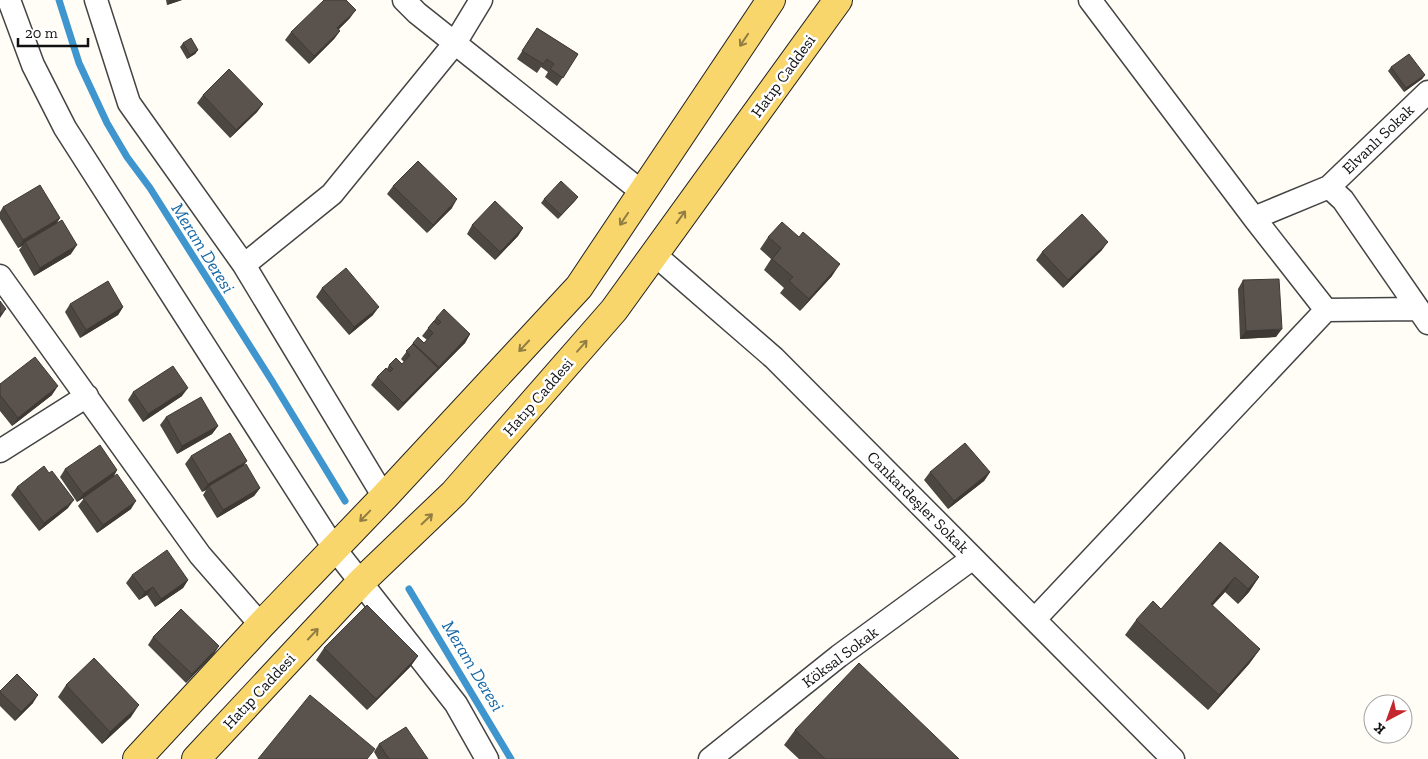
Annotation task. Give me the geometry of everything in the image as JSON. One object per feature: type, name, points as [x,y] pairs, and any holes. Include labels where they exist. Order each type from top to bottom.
[{"type":"main road","points":[[137,759],[261,624],[384,496],[579,287],[772,0]]},
{"type":"main road","name":"Hatıp Caddesi","points":[[196,759],[361,582],[454,493],[614,310],[838,0]]},
{"type":"street","points":[[9,0],[33,65],[65,128],[334,548],[456,704],[487,759]]},
{"type":"street","points":[[96,0],[129,103],[244,265],[384,496]]},
{"type":"street","points":[[404,0],[642,192]]},
{"type":"street","points":[[244,265],[332,194],[455,43],[481,0]]},
{"type":"street","points":[[1090,0],[1254,218],[1326,310],[1423,316]]},
{"type":"street","name":"Elvanlı Sokak","points":[[1329,187],[1428,92]]},
{"type":"street","points":[[1254,218],[1329,187],[1343,200],[1423,316]]},
{"type":"street","name":"Cankardeşler Sokak","points":[[654,254],[774,358],[1173,759]]},
{"type":"street","points":[[0,276],[200,555],[261,624]]},
{"type":"street","points":[[1035,619],[1326,310]]},
{"type":"street","points":[[0,451],[86,396]]},
{"type":"street","name":"Köksal Sokak","points":[[710,759],[839,656],[973,558]]},
{"type":"building","points":[[324,0],[346,0],[356,10],[337,28],[340,31],[314,56],[291,32]]},
{"type":"building","points":[[537,28],[578,54],[563,78],[550,69],[554,64],[547,59],[543,64],[522,51]]},
{"type":"building","points":[[191,38],[198,50],[190,55],[183,43]]},
{"type":"building","points":[[1409,54],[1425,75],[1406,88],[1391,67]]},
{"type":"building","points":[[229,69],[263,104],[236,130],[203,95]]},
{"type":"building","points":[[418,161],[457,199],[433,225],[393,186]]},
{"type":"building","points":[[561,181],[578,197],[561,215],[544,199]]},
{"type":"building","points":[[40,185],[60,218],[23,240],[3,207]]},
{"type":"building","points":[[495,201],[523,228],[500,252],[472,225]]},
{"type":"building","points":[[1082,214],[1108,242],[1068,280],[1042,252]]},
{"type":"building","points":[[62,220],[77,245],[40,268],[25,242]]},
{"type":"building","points":[[782,222],[799,237],[803,232],[840,264],[809,299],[789,281],[793,277],[772,259],[781,248],[768,237]]},
{"type":"building","points":[[346,268],[379,307],[354,327],[322,288]]},
{"type":"building","points":[[1279,279],[1282,329],[1246,331],[1243,280]]},
{"type":"building","points":[[108,281],[123,307],[86,330],[70,304]]},
{"type":"building","points":[[0,301],[6,309],[0,314]]},
{"type":"building","points":[[444,309],[470,334],[439,367],[413,343],[418,337],[424,343],[433,333],[428,328],[434,321],[438,325],[441,322],[436,318]]},
{"type":"building","points":[[413,344],[438,368],[403,403],[377,377],[386,368],[390,372],[393,369],[389,365],[396,358],[402,364],[410,355],[406,351]]},
{"type":"building","points":[[35,357],[58,386],[18,418],[0,395],[0,384]]},
{"type":"building","points":[[173,366],[188,388],[148,414],[133,392]]},
{"type":"building","points":[[201,397],[218,426],[182,446],[166,417]]},
{"type":"building","points":[[230,433],[247,461],[208,484],[191,456]]},
{"type":"building","points":[[965,443],[990,472],[954,501],[930,472]]},
{"type":"building","points":[[100,445],[117,470],[83,494],[65,469]]},
{"type":"building","points":[[246,464],[260,488],[223,510],[209,486]]},
{"type":"building","points":[[44,466],[49,473],[52,471],[74,500],[44,523],[17,487]]},
{"type":"building","points":[[117,474],[136,501],[103,525],[83,498]]},
{"type":"building","points":[[1220,542],[1259,577],[1248,589],[1235,577],[1211,604],[1260,649],[1219,695],[1136,620],[1153,601],[1161,609]]},
{"type":"building","points":[[167,550],[188,580],[161,599],[153,587],[145,592],[132,575]]},
{"type":"building","points":[[367,605],[418,656],[376,699],[324,648]]},
{"type":"building","points":[[181,609],[219,646],[192,674],[153,637]]},
{"type":"building","points":[[94,658],[139,705],[110,732],[66,685]]},
{"type":"building","points":[[859,663],[959,759],[825,759],[795,730]]},
{"type":"building","points":[[17,674],[38,695],[21,712],[0,692]]},
{"type":"building","points":[[310,695],[375,749],[367,759],[258,759]]},
{"type":"building","points":[[406,727],[428,759],[389,759],[379,744]]},
{"type":"waterway","name":"Meram Deresi","points":[[59,0],[79,63],[107,123],[272,381],[345,501]]},
{"type":"waterway","name":"Meram Deresi","points":[[409,589],[511,759]]}]
